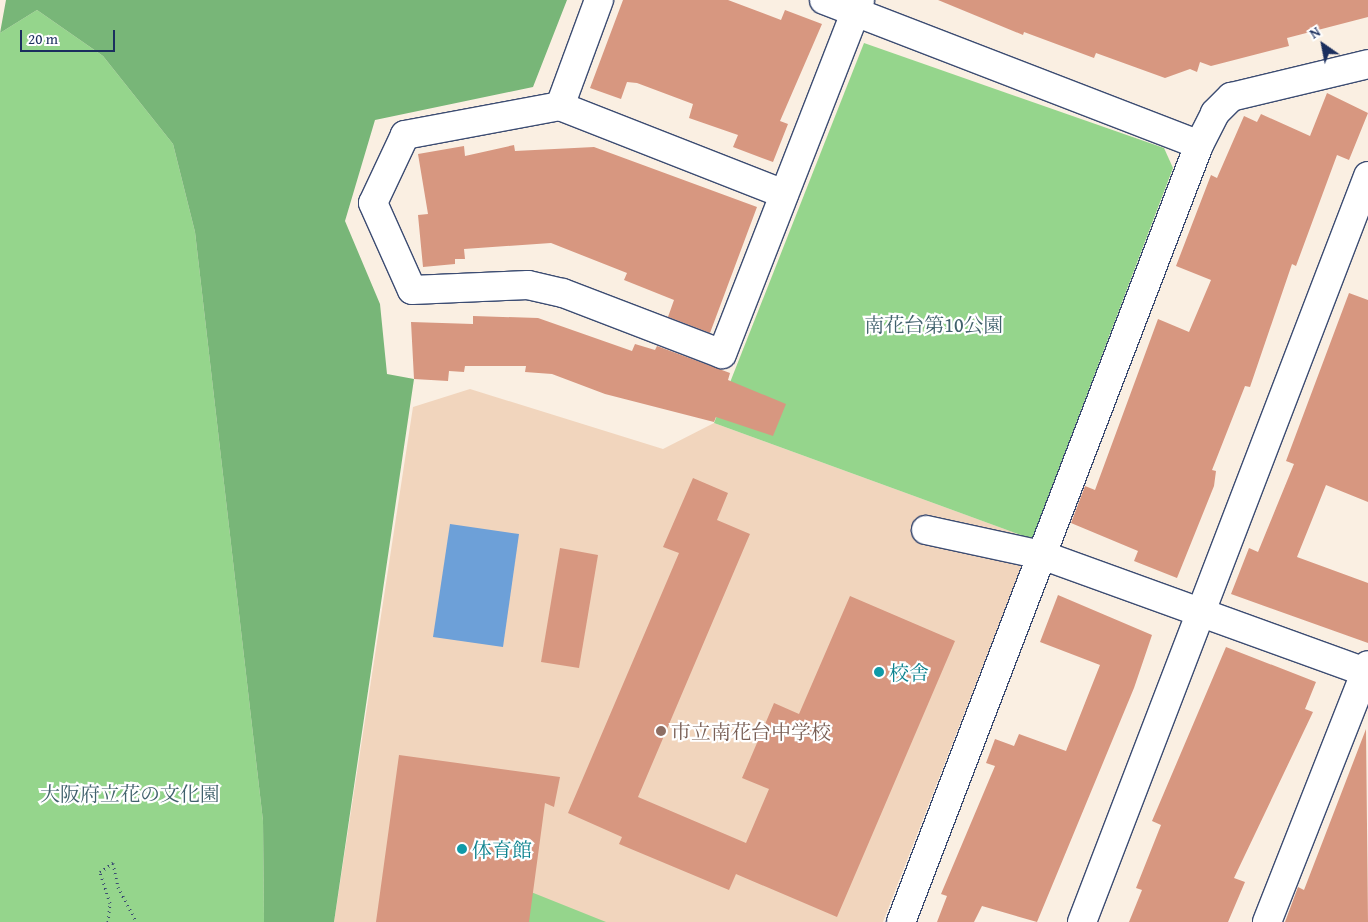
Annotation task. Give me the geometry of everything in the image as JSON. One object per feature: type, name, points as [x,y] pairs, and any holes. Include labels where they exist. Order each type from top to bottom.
[{"type":"street","points":[[560,106],[599,0]]},
{"type":"street","points":[[824,0],[858,6],[1198,145]]},
{"type":"street","points":[[784,194],[560,106],[405,135],[374,203],[412,290],[528,285],[564,294],[722,354],[858,6]]},
{"type":"street","points":[[901,922],[1198,145],[1215,113],[1231,97],[1368,64]]},
{"type":"street","points":[[1082,922],[1368,176]]},
{"type":"street","points":[[926,530],[1042,554],[1367,670],[1267,922]]},
{"type":"path","points":[[108,922],[110,903],[100,872],[113,863],[118,887],[137,922]]},
{"type":"shaded area","name":"市立南花台中学校","points":[[470,389],[663,449],[714,423],[1032,539],[883,922],[334,922],[413,407]]},
{"type":"green space","points":[[6,0],[567,0],[533,87],[375,120],[345,221],[380,304],[387,374],[414,379],[334,922],[264,922],[263,821],[195,232],[173,144],[103,56],[37,10],[0,33]]},
{"type":"green space","name":"大阪府立花の文化園","points":[[37,10],[103,56],[173,144],[195,232],[263,821],[264,922],[0,922],[0,33]]},
{"type":"green space","name":"南花台第10公園","points":[[864,43],[1164,148],[1173,168],[1032,539],[714,423]]},
{"type":"green space","points":[[526,890],[606,922],[520,922]]},
{"type":"water","points":[[450,524],[519,534],[503,647],[433,637]]},
{"type":"building","points":[[623,0],[728,0],[781,20],[785,10],[822,24],[780,121],[788,124],[773,162],[733,147],[738,135],[689,118],[693,104],[637,83],[627,82],[621,99],[590,88]]},
{"type":"building","points":[[938,0],[1368,0],[1368,17],[1287,38],[1289,46],[1211,66],[1200,62],[1197,72],[1190,69],[1165,78],[1096,53],[1094,58],[1024,32],[1023,35]]},
{"type":"building","points":[[1327,93],[1368,113],[1349,160],[1337,155],[1296,266],[1292,264],[1250,387],[1245,386],[1212,470],[1216,471],[1214,486],[1177,578],[1134,561],[1138,551],[1071,523],[1085,486],[1095,490],[1158,319],[1189,332],[1211,280],[1176,266],[1211,175],[1217,178],[1244,116],[1257,122],[1261,114],[1310,136]]},
{"type":"building","points":[[514,145],[515,151],[594,147],[757,207],[710,333],[668,317],[674,300],[624,280],[627,273],[551,243],[464,249],[465,259],[455,259],[455,264],[423,267],[418,215],[428,214],[418,154],[464,146],[465,156]]},
{"type":"building","points":[[1349,293],[1368,300],[1368,502],[1326,485],[1297,557],[1368,583],[1368,643],[1231,594],[1249,548],[1258,552],[1294,464],[1286,461]]},
{"type":"building","points":[[473,316],[538,318],[632,351],[635,344],[655,350],[657,346],[730,373],[728,380],[786,404],[773,436],[716,417],[714,422],[605,394],[552,374],[525,372],[526,366],[465,366],[464,372],[449,371],[448,381],[414,379],[411,322],[473,324]]},
{"type":"building","name":"校舎","points":[[693,478],[728,493],[717,520],[750,534],[638,797],[746,843],[769,789],[742,778],[774,703],[799,714],[850,596],[955,641],[837,917],[736,874],[729,890],[619,844],[622,837],[568,813],[679,553],[663,547]]},
{"type":"building","points":[[560,548],[598,555],[579,668],[541,662]]},
{"type":"building","points":[[1058,595],[1152,635],[1134,688],[1037,922],[982,906],[974,922],[937,922],[947,896],[941,894],[995,766],[986,763],[995,739],[1014,746],[1019,734],[1066,751],[1100,665],[1040,642]]},
{"type":"building","points":[[1226,647],[1316,682],[1305,709],[1313,712],[1234,878],[1245,882],[1228,922],[1129,922],[1142,890],[1136,888],[1161,825],[1152,821]]},
{"type":"building","points":[[1366,729],[1368,922],[1285,922],[1298,887],[1304,890]]},
{"type":"building","name":"体育館","points":[[399,755],[560,777],[554,807],[545,803],[529,922],[376,922]]},
{"type":"place","name":"校舎","points":[[879,672]]},
{"type":"place","name":"市立南花台中学校","points":[[661,731]]},
{"type":"place","name":"体育館","points":[[462,849]]}]
